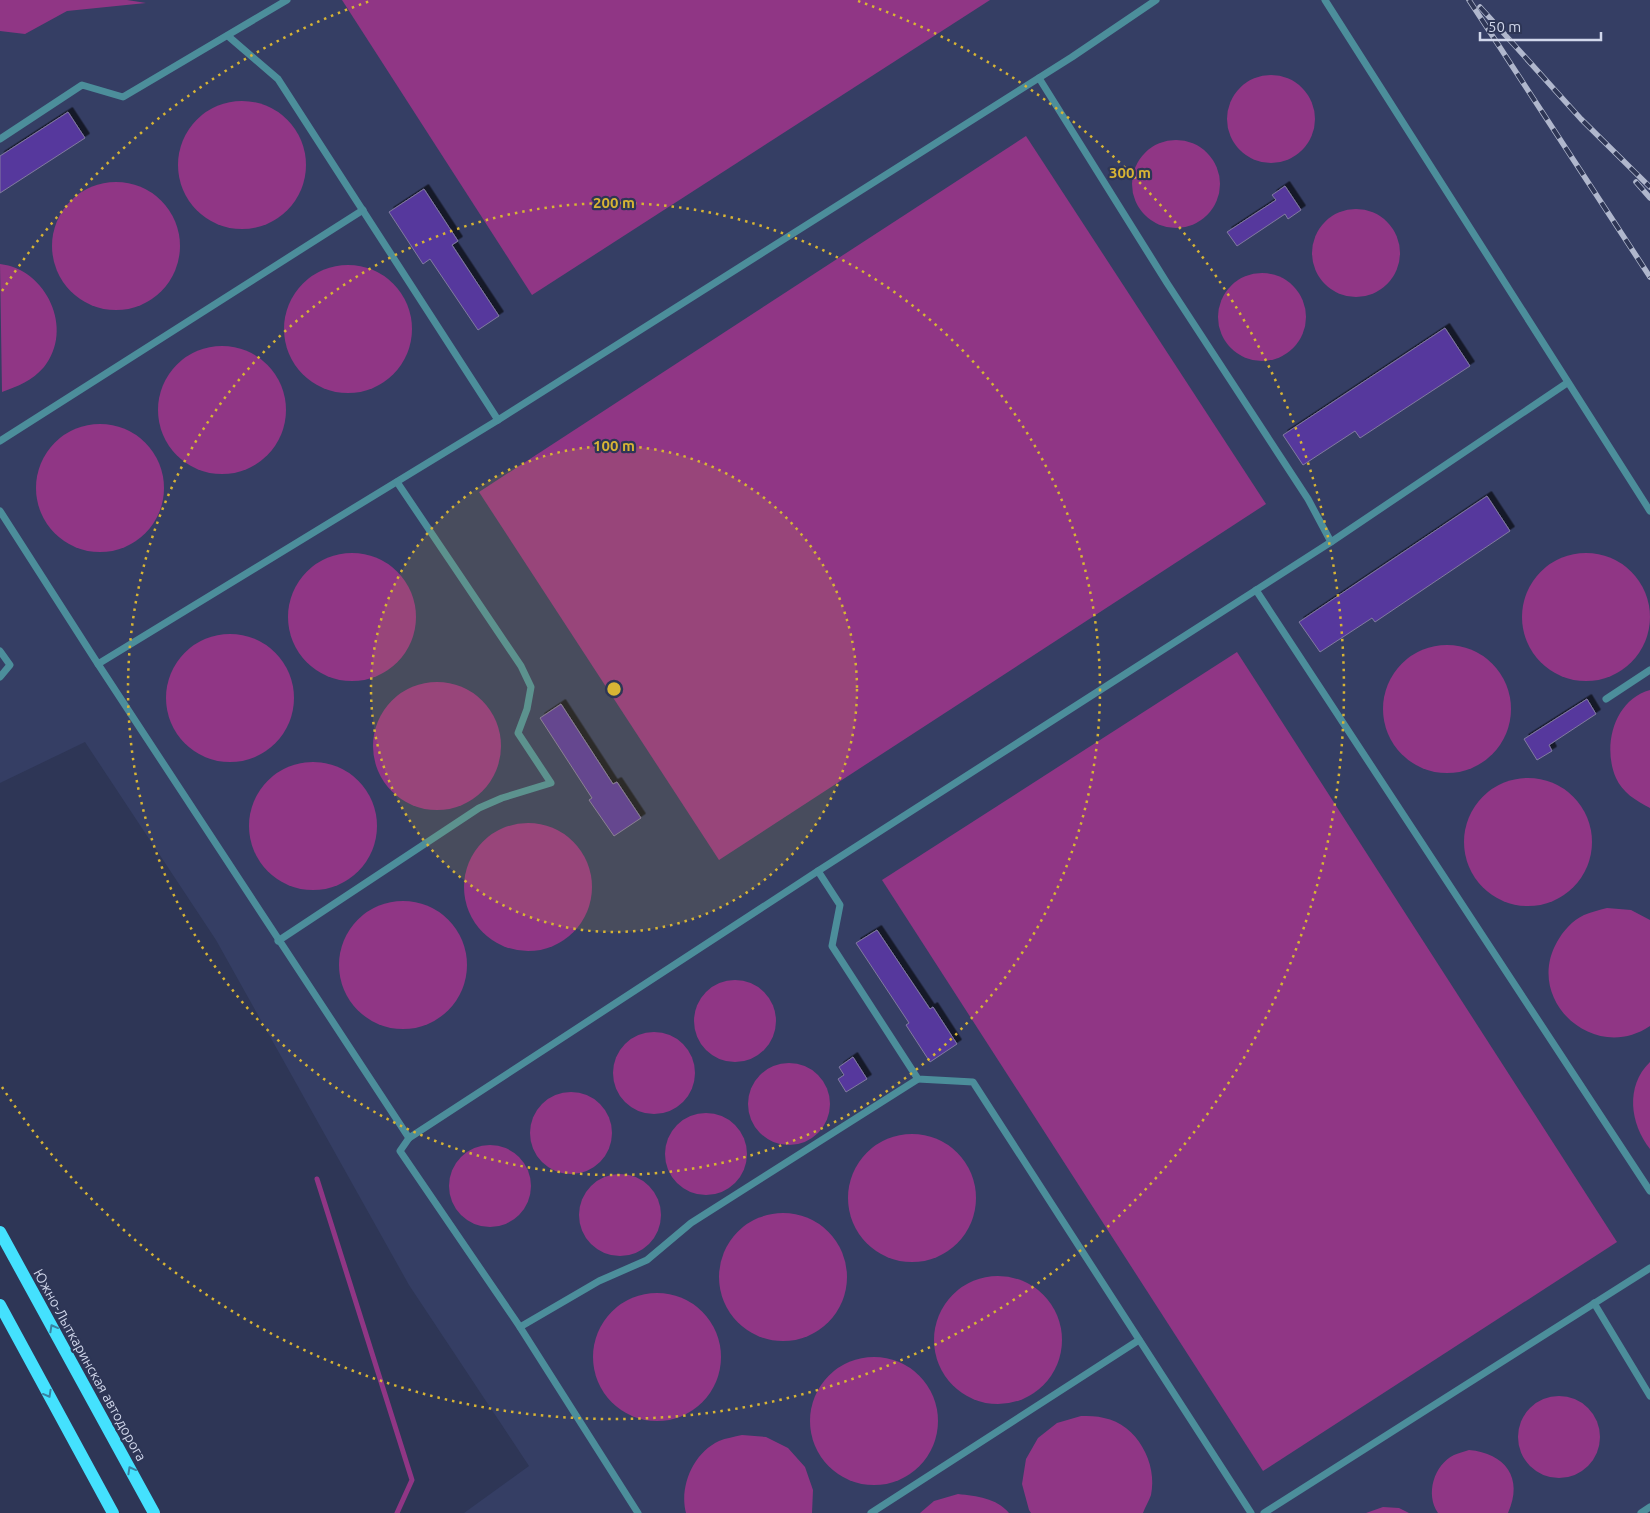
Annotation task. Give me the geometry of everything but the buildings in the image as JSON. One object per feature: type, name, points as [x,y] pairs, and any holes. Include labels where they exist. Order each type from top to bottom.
[{"type":"main road","name":"Южно-Лыткаринская автодорога","points":[[0,1232],[154,1513]]},
{"type":"main road","points":[[0,1305],[113,1513]]},
{"type":"lane","points":[[0,139],[82,85],[123,97],[287,0]]},
{"type":"lane","points":[[98,664],[498,420],[1039,78],[1156,0]]},
{"type":"lane","points":[[1325,0],[1650,511]]},
{"type":"lane","points":[[228,36],[278,79],[498,420]]},
{"type":"lane","points":[[1039,78],[1167,283],[1308,499],[1331,542]]},
{"type":"lane","points":[[0,442],[363,210]]},
{"type":"lane","points":[[638,1513],[520,1328],[400,1151],[409,1138],[818,871],[1331,542],[1567,383]]},
{"type":"lane","points":[[278,941],[480,808],[502,798],[551,784],[518,733],[527,709],[531,687],[528,680],[397,482]]},
{"type":"lane","points":[[0,512],[278,941],[409,1138]]},
{"type":"lane","points":[[1256,590],[1650,1191]]},
{"type":"lane","points":[[0,651],[10,665],[0,677]]},
{"type":"lane","points":[[1606,699],[1650,670]]},
{"type":"lane","points":[[818,871],[840,905],[832,946],[918,1079]]},
{"type":"lane","points":[[520,1328],[600,1281],[647,1260],[691,1222],[918,1079],[973,1082],[1250,1513]]},
{"type":"lane","points":[[1264,1513],[1650,1268]]},
{"type":"lane","points":[[1594,1303],[1650,1396]]},
{"type":"lane","points":[[870,1513],[1139,1340]]},
{"type":"lane","points":[[1641,1513],[1650,1507]]},
{"type":"shaded area","points":[[0,0],[1650,0],[1650,1513],[464,1513],[529,1466],[409,1285],[216,940],[85,742],[0,783]]},
{"type":"shaded area","points":[[0,0],[127,0],[146,3],[67,11],[25,34],[0,31]]},
{"type":"shaded area","points":[[342,0],[990,0],[532,295]]},
{"type":"shaded area","points":[[1271,75],[1288,79],[1302,88],[1311,102],[1315,119],[1311,136],[1302,150],[1288,159],[1271,163],[1254,159],[1240,150],[1231,136],[1227,119],[1231,102],[1240,88],[1254,79]]},
{"type":"shaded area","points":[[242,101],[255,102],[267,106],[278,111],[288,119],[296,129],[301,140],[305,152],[305,178],[301,190],[296,201],[288,211],[278,219],[267,224],[255,228],[242,229],[229,228],[217,224],[206,219],[196,211],[188,201],[183,190],[179,178],[178,165],[179,152],[183,140],[188,129],[196,119],[206,111],[217,106],[229,102]]},
{"type":"shaded area","points":[[1026,136],[1266,504],[719,860],[479,492]]},
{"type":"shaded area","points":[[1176,140],[1193,144],[1207,153],[1216,167],[1220,184],[1216,201],[1207,215],[1193,224],[1176,228],[1159,224],[1145,215],[1136,201],[1132,184],[1136,167],[1145,153],[1159,144]]},
{"type":"shaded area","points":[[116,182],[129,183],[141,187],[161,201],[175,221],[179,233],[179,259],[175,271],[161,291],[141,305],[129,309],[116,310],[103,309],[91,305],[71,291],[57,271],[53,259],[52,246],[53,233],[57,221],[71,201],[91,187],[103,183]]},
{"type":"shaded area","points":[[1356,209],[1373,213],[1387,222],[1396,236],[1400,253],[1396,270],[1387,284],[1373,293],[1356,297],[1339,293],[1325,284],[1316,270],[1312,253],[1316,236],[1325,222],[1339,213]]},
{"type":"shaded area","points":[[0,264],[16,268],[31,277],[42,289],[51,303],[56,319],[57,336],[53,352],[44,367],[35,376],[14,388],[2,392]]},
{"type":"shaded area","points":[[348,265],[361,266],[373,270],[384,275],[394,283],[402,293],[407,304],[411,316],[411,342],[407,354],[402,365],[394,375],[384,383],[373,388],[361,392],[348,393],[335,392],[323,388],[312,383],[302,375],[294,365],[289,354],[285,342],[284,329],[285,316],[289,304],[294,293],[302,283],[312,275],[323,270],[335,266]]},
{"type":"shaded area","points":[[1262,273],[1279,277],[1293,286],[1302,300],[1306,317],[1302,334],[1293,348],[1279,357],[1262,361],[1245,357],[1231,348],[1222,334],[1218,317],[1222,300],[1231,286],[1245,277]]},
{"type":"shaded area","points":[[222,346],[235,347],[247,351],[267,365],[281,385],[285,397],[285,423],[281,435],[267,455],[247,469],[235,473],[222,474],[209,473],[197,469],[177,455],[163,435],[159,423],[158,410],[159,397],[163,385],[177,365],[197,351],[209,347]]},
{"type":"shaded area","points":[[100,424],[113,425],[125,429],[145,443],[159,463],[163,475],[163,501],[159,513],[145,533],[125,547],[113,551],[100,552],[87,551],[75,547],[55,533],[41,513],[37,501],[36,488],[37,475],[41,463],[55,443],[75,429],[87,425]]},
{"type":"shaded area","points":[[352,553],[365,554],[377,558],[397,572],[411,592],[415,604],[415,630],[411,642],[397,662],[377,676],[365,680],[352,681],[339,680],[327,676],[307,662],[293,642],[289,630],[288,617],[289,604],[293,592],[307,572],[327,558],[339,554]]},
{"type":"shaded area","points":[[1586,553],[1599,554],[1611,558],[1622,563],[1632,571],[1640,581],[1645,592],[1649,604],[1649,630],[1645,642],[1640,653],[1632,663],[1622,671],[1611,676],[1599,680],[1586,681],[1573,680],[1561,676],[1550,671],[1540,663],[1532,653],[1527,642],[1523,630],[1522,617],[1523,604],[1527,592],[1532,581],[1540,571],[1550,563],[1561,558],[1573,554]]},
{"type":"shaded area","points":[[230,634],[243,635],[255,639],[266,644],[276,652],[284,662],[289,673],[293,685],[293,711],[289,723],[284,734],[276,744],[266,752],[255,757],[243,761],[230,762],[217,761],[205,757],[194,752],[184,744],[176,734],[171,723],[167,711],[166,698],[167,685],[171,673],[176,662],[184,652],[194,644],[205,639],[217,635]]},
{"type":"shaded area","points":[[1447,645],[1460,646],[1472,650],[1483,655],[1493,663],[1501,673],[1506,684],[1510,696],[1510,722],[1506,734],[1501,745],[1493,755],[1483,763],[1472,768],[1460,772],[1447,773],[1434,772],[1422,768],[1411,763],[1401,755],[1393,745],[1388,734],[1384,722],[1383,709],[1384,696],[1388,684],[1393,673],[1401,663],[1411,655],[1422,650],[1434,646]]},
{"type":"shaded area","points":[[1237,652],[1617,1242],[1263,1471],[882,880]]},
{"type":"shaded area","points":[[437,682],[450,683],[473,692],[491,710],[500,733],[500,759],[491,782],[473,800],[450,809],[437,810],[424,809],[401,800],[383,782],[374,759],[373,746],[374,733],[383,710],[401,692],[424,683]]},
{"type":"shaded area","points":[[1650,690],[1650,808],[1630,796],[1622,788],[1616,778],[1610,752],[1614,726],[1620,714],[1628,703],[1638,695]]},
{"type":"shaded area","points":[[313,762],[326,763],[338,767],[349,772],[359,780],[367,790],[372,801],[376,813],[376,839],[372,851],[367,862],[359,872],[349,880],[338,885],[326,889],[313,890],[300,889],[288,885],[277,880],[267,872],[259,862],[254,851],[250,839],[249,826],[250,813],[254,801],[259,790],[267,780],[277,772],[288,767],[300,763]]},
{"type":"shaded area","points":[[1528,778],[1541,779],[1553,783],[1564,788],[1574,796],[1582,806],[1587,817],[1591,829],[1591,855],[1587,867],[1582,878],[1574,888],[1564,896],[1553,901],[1541,905],[1528,906],[1515,905],[1503,901],[1492,896],[1482,888],[1474,878],[1469,867],[1465,855],[1464,842],[1465,829],[1469,817],[1474,806],[1482,796],[1492,788],[1503,783],[1515,779]]},
{"type":"shaded area","points":[[528,823],[541,824],[553,828],[564,833],[574,841],[582,851],[587,862],[591,874],[591,900],[587,912],[582,923],[574,933],[564,941],[553,946],[541,950],[528,951],[515,950],[503,946],[492,941],[482,933],[474,923],[469,912],[465,900],[464,887],[465,874],[469,862],[474,851],[482,841],[492,833],[503,828],[515,824]]},
{"type":"shaded area","points":[[403,901],[416,902],[428,906],[439,911],[449,919],[457,929],[462,940],[466,952],[466,978],[462,990],[457,1001],[449,1011],[439,1019],[428,1024],[416,1028],[403,1029],[390,1028],[378,1024],[367,1019],[357,1011],[349,1001],[344,990],[340,978],[339,965],[340,952],[344,940],[349,929],[357,919],[367,911],[378,906],[390,902]]},
{"type":"shaded area","points":[[1607,908],[1631,910],[1650,920],[1650,1026],[1629,1036],[1607,1037],[1587,1031],[1570,1020],[1557,1004],[1550,985],[1549,964],[1562,934],[1580,917]]},
{"type":"shaded area","points":[[735,980],[751,983],[764,992],[773,1005],[776,1021],[773,1037],[764,1050],[751,1059],[735,1062],[719,1059],[706,1050],[697,1037],[694,1021],[697,1005],[706,992],[719,983]]},
{"type":"shaded area","points":[[654,1032],[670,1035],[683,1044],[692,1057],[695,1073],[692,1089],[683,1102],[670,1111],[654,1114],[638,1111],[625,1102],[616,1089],[613,1073],[616,1057],[625,1044],[638,1035]]},
{"type":"shaded area","points":[[1650,1062],[1650,1149],[1638,1128],[1633,1105],[1637,1082]]},
{"type":"shaded area","points":[[789,1063],[805,1066],[818,1075],[827,1088],[830,1104],[827,1120],[818,1133],[805,1142],[789,1145],[773,1142],[760,1133],[751,1120],[748,1104],[751,1088],[760,1075],[773,1066]]},
{"type":"shaded area","points":[[571,1092],[587,1095],[600,1104],[609,1117],[612,1133],[609,1149],[600,1162],[587,1171],[571,1174],[555,1171],[542,1162],[533,1149],[530,1133],[533,1117],[542,1104],[555,1095]]},
{"type":"shaded area","points":[[706,1113],[722,1116],[735,1125],[744,1138],[747,1154],[744,1170],[735,1183],[722,1192],[706,1195],[690,1192],[677,1183],[668,1170],[665,1154],[668,1138],[677,1125],[690,1116]]},
{"type":"shaded area","points":[[912,1134],[925,1135],[937,1139],[948,1144],[958,1152],[966,1162],[971,1173],[975,1185],[975,1211],[971,1223],[966,1234],[958,1244],[948,1252],[937,1257],[925,1261],[912,1262],[899,1261],[887,1257],[876,1252],[866,1244],[858,1234],[853,1223],[849,1211],[848,1198],[849,1185],[853,1173],[858,1162],[866,1152],[876,1144],[887,1139],[899,1135]]},
{"type":"shaded area","points":[[490,1145],[506,1148],[519,1157],[528,1170],[531,1186],[528,1202],[519,1215],[506,1224],[490,1227],[474,1224],[461,1215],[452,1202],[449,1186],[452,1170],[461,1157],[474,1148]]},
{"type":"shaded area","points":[[620,1174],[636,1177],[649,1186],[658,1199],[661,1215],[658,1231],[649,1244],[636,1253],[620,1256],[604,1253],[591,1244],[582,1231],[579,1215],[582,1199],[591,1186],[604,1177]]},
{"type":"shaded area","points":[[783,1213],[796,1214],[808,1218],[819,1223],[829,1231],[837,1241],[842,1252],[846,1264],[846,1290],[842,1302],[837,1313],[829,1323],[819,1331],[808,1336],[796,1340],[783,1341],[770,1340],[758,1336],[747,1331],[737,1323],[729,1313],[724,1302],[720,1290],[719,1277],[720,1264],[724,1252],[729,1241],[737,1231],[747,1223],[758,1218],[770,1214]]},
{"type":"shaded area","points":[[998,1276],[1011,1277],[1023,1281],[1034,1286],[1044,1294],[1052,1304],[1057,1315],[1061,1327],[1061,1353],[1057,1365],[1052,1376],[1044,1386],[1034,1394],[1023,1399],[1011,1403],[998,1404],[985,1403],[973,1399],[962,1394],[952,1386],[944,1376],[939,1365],[935,1353],[934,1340],[935,1327],[939,1315],[944,1304],[952,1294],[962,1286],[973,1281],[985,1277]]},
{"type":"shaded area","points":[[657,1293],[670,1294],[682,1298],[702,1312],[716,1332],[720,1344],[720,1370],[716,1382],[702,1402],[682,1416],[670,1420],[657,1421],[644,1420],[632,1416],[612,1402],[598,1382],[594,1370],[593,1357],[594,1344],[598,1332],[612,1312],[632,1298],[644,1294]]},
{"type":"shaded area","points":[[874,1357],[887,1358],[899,1362],[919,1376],[933,1396],[937,1408],[937,1434],[933,1446],[919,1466],[899,1480],[887,1484],[874,1485],[861,1484],[849,1480],[829,1466],[815,1446],[811,1434],[810,1421],[811,1408],[815,1396],[829,1376],[849,1362],[861,1358]]},
{"type":"shaded area","points":[[1559,1396],[1575,1399],[1588,1408],[1597,1421],[1600,1437],[1597,1453],[1588,1466],[1575,1475],[1559,1478],[1543,1475],[1530,1466],[1521,1453],[1518,1437],[1521,1421],[1530,1408],[1543,1399]]},
{"type":"shaded area","points":[[1081,1416],[1104,1418],[1116,1422],[1126,1428],[1142,1447],[1148,1459],[1152,1483],[1151,1495],[1143,1513],[1031,1513],[1029,1510],[1022,1484],[1026,1459],[1038,1438],[1057,1423]]},
{"type":"shaded area","points":[[742,1435],[766,1437],[788,1448],[805,1467],[813,1490],[812,1513],[686,1513],[684,1503],[685,1492],[690,1472],[695,1462],[710,1446],[727,1438]]},
{"type":"shaded area","points":[[1469,1450],[1493,1456],[1508,1470],[1514,1489],[1508,1513],[1438,1513],[1432,1497],[1432,1489],[1437,1473],[1447,1460],[1456,1454]]},
{"type":"shaded area","points":[[958,1494],[992,1501],[1009,1513],[920,1513],[934,1501]]},
{"type":"shaded area","points":[[1383,1507],[1399,1508],[1409,1513],[1366,1513]]},
{"type":"waterway","points":[[317,1179],[412,1480],[397,1513]]},
{"type":"railway","points":[[1469,0],[1650,277]]},
{"type":"railway","points":[[1480,7],[1581,119],[1650,187]]},
{"type":"railway","points":[[1636,182],[1650,198]]}]
